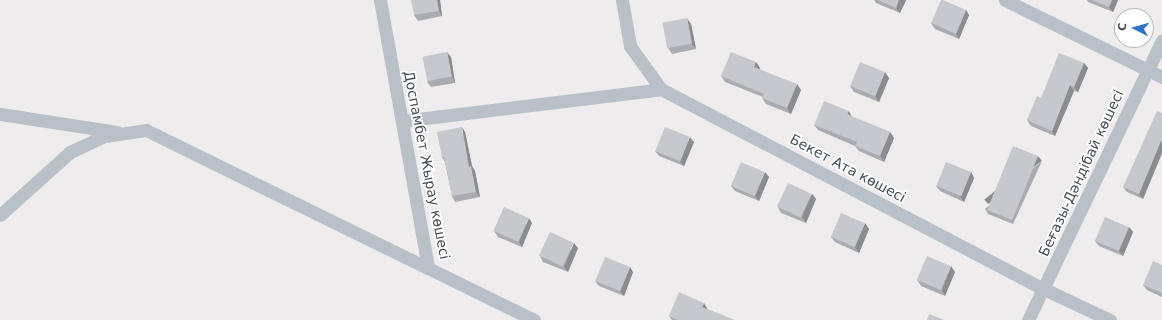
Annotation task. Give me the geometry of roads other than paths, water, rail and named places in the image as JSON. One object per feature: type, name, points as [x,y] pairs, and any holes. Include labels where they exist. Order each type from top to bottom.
[{"type":"street","name":"Доспамбет Жырау көшесі","points":[[380,0],[428,268],[534,320]]},
{"type":"street","name":"Бекет Ата көшесі","points":[[622,0],[630,46],[661,89],[1044,289],[1110,320]]},
{"type":"street","points":[[1005,0],[1162,77]]},
{"type":"street","name":"Беғазы-Дәндібай көшесі","points":[[1028,320],[1162,40]]},
{"type":"street","points":[[402,121],[661,89]]},
{"type":"street","points":[[0,114],[125,133]]},
{"type":"street","points":[[0,215],[70,152],[105,136],[146,130],[428,268]]}]
